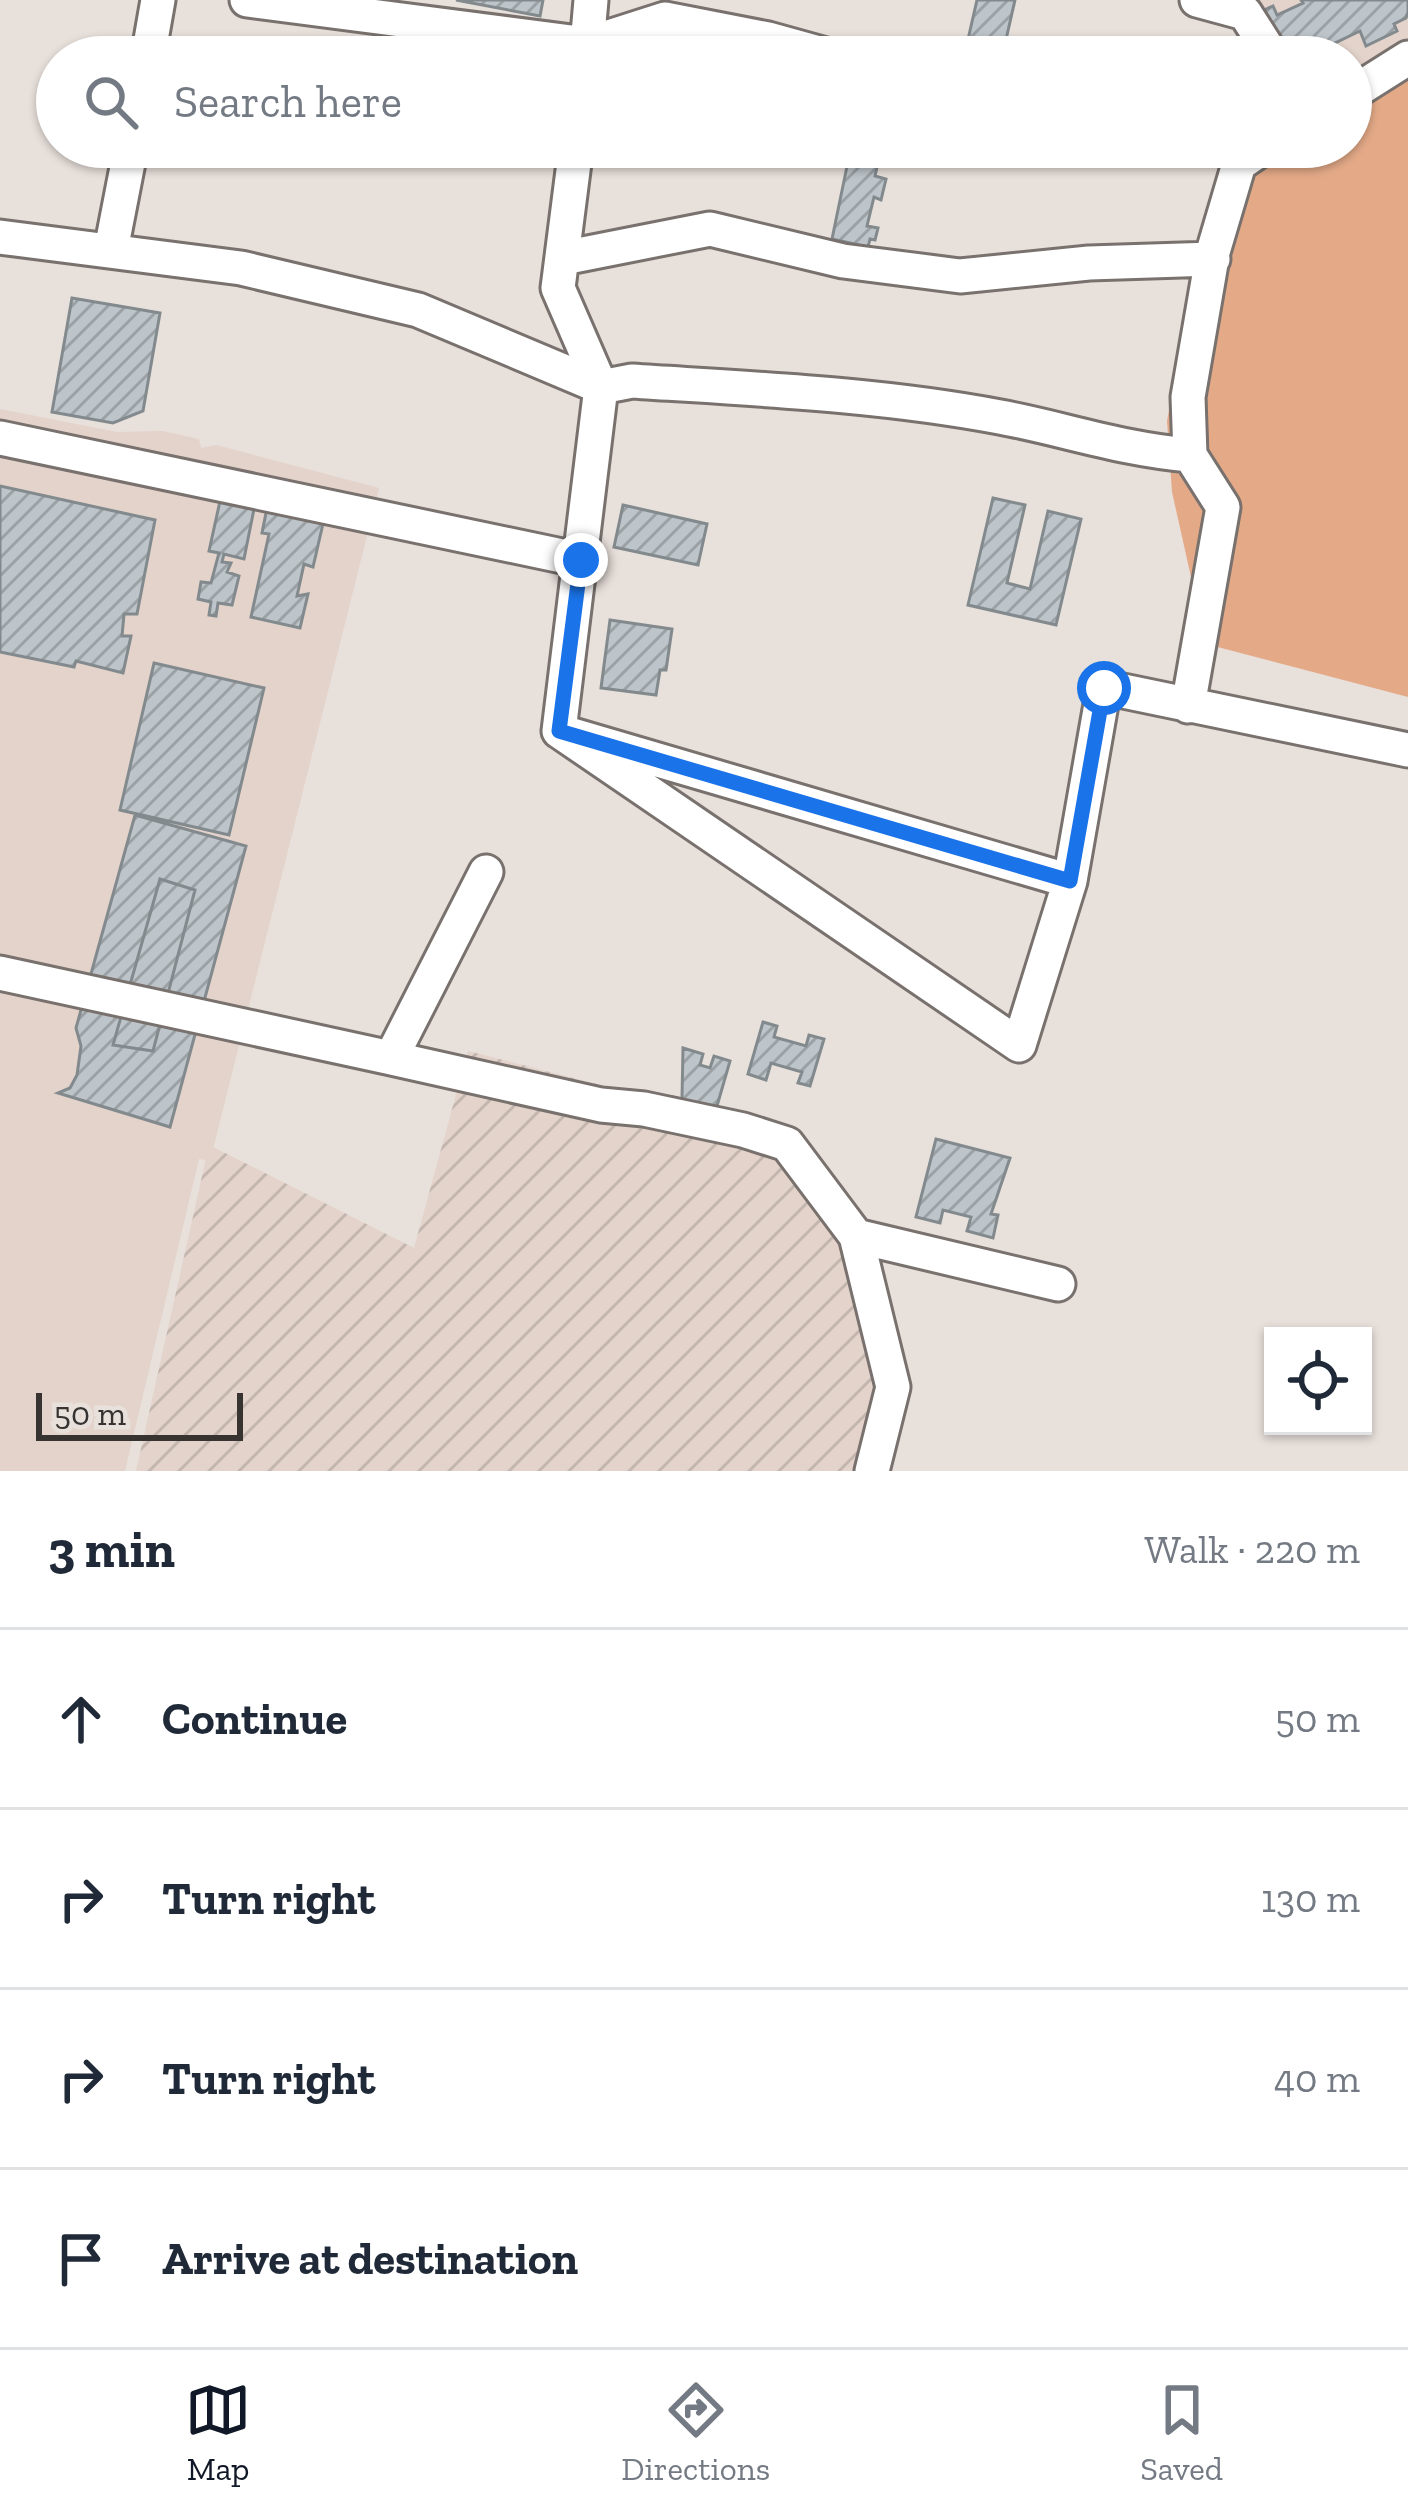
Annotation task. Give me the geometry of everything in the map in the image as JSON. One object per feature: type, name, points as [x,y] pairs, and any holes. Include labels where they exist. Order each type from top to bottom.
[{"type":"street","points":[[152,36],[158,0]]},
{"type":"street","points":[[247,0],[491,36]]},
{"type":"street","points":[[587,36],[591,0]]},
{"type":"street","points":[[1197,0],[1245,13],[1260,36]]},
{"type":"street","points":[[623,36],[665,20],[752,36]]},
{"type":"street","points":[[1372,81],[1408,58]]},
{"type":"street","points":[[111,250],[126,168]]},
{"type":"street","points":[[559,731],[601,387],[558,288],[574,168]]},
{"type":"street","points":[[1189,706],[1223,507],[1190,455],[1188,397],[1213,259],[1236,168]]},
{"type":"street","points":[[563,258],[710,229],[843,261],[960,276],[1089,263],[1213,259]]},
{"type":"street","points":[[0,237],[242,268],[418,310],[601,387],[632,382],[839,394],[1000,417],[1141,452],[1190,455]]},
{"type":"street","points":[[0,438],[581,560]]},
{"type":"street","points":[[559,731],[1018,1045],[1070,881],[1104,688],[1408,750]]},
{"type":"street","points":[[559,731],[1070,881]]},
{"type":"street","points":[[391,1058],[486,872]]},
{"type":"street","points":[[0,973],[601,1105],[743,1130],[787,1144],[856,1237],[893,1387],[872,1471]]},
{"type":"street","points":[[856,1237],[1058,1284]]},
{"type":"shaded area","points":[[1213,0],[1408,0],[1408,54],[1372,74],[1372,36],[1252,36]]},
{"type":"shaded area","points":[[1408,80],[1408,697],[1206,644],[1172,492],[1167,421],[1193,277],[1218,188],[1251,168],[1372,168],[1372,98]]},
{"type":"shaded area","points":[[0,409],[117,432],[162,431],[199,439],[201,448],[216,445],[379,488],[210,1161],[199,1159],[125,1471],[0,1471]]},
{"type":"shaded area","points":[[468,1051],[764,1127],[800,1141],[902,1377],[878,1471],[136,1471],[209,1145],[414,1248]]},
{"type":"building","points":[[456,0],[543,0],[540,16]]},
{"type":"building","points":[[977,0],[1015,0],[1007,36],[969,36]]},
{"type":"building","points":[[1301,0],[1408,0],[1408,12],[1394,24],[1397,31],[1372,43],[1372,36],[1362,36],[1360,31],[1350,36],[1271,36],[1260,12],[1273,6],[1277,15],[1303,3]]},
{"type":"building","points":[[847,168],[877,168],[875,176],[886,179],[881,200],[874,197],[867,226],[878,228],[875,240],[870,239],[868,247],[832,239]]},
{"type":"building","points":[[72,298],[160,313],[143,411],[113,423],[52,412]]},
{"type":"building","points":[[0,486],[155,520],[137,614],[124,614],[122,636],[131,636],[123,673],[76,661],[74,667],[0,652]]},
{"type":"building","points":[[222,492],[256,499],[244,559],[224,554],[222,562],[231,563],[227,572],[239,576],[232,605],[218,603],[216,616],[209,615],[211,602],[198,599],[201,582],[211,583],[219,553],[209,551]]},
{"type":"building","points":[[993,498],[1025,505],[1007,583],[1030,589],[1048,511],[1081,519],[1056,625],[968,605]]},
{"type":"building","points":[[268,503],[325,515],[313,567],[304,564],[297,596],[308,594],[300,628],[251,617],[269,534],[262,533]]},
{"type":"building","points":[[623,505],[707,524],[698,565],[614,547]]},
{"type":"building","points":[[610,620],[672,629],[666,670],[660,670],[656,695],[601,688]]},
{"type":"building","points":[[154,663],[264,688],[229,835],[120,810]]},
{"type":"building","points":[[135,815],[246,846],[170,1127],[58,1093],[70,1088],[77,1075],[81,1046],[76,1028]]},
{"type":"building","points":[[160,879],[195,890],[153,1051],[113,1045]]},
{"type":"building","points":[[763,1022],[777,1026],[774,1037],[806,1046],[809,1035],[824,1039],[810,1086],[798,1083],[802,1072],[771,1063],[766,1080],[748,1074]]},
{"type":"building","points":[[683,1048],[703,1054],[700,1065],[710,1068],[714,1056],[730,1061],[713,1120],[670,1108],[673,1097],[682,1099]]},
{"type":"building","points":[[936,1139],[1010,1158],[991,1214],[998,1215],[993,1238],[967,1231],[971,1217],[943,1210],[940,1223],[916,1217]]},
{"type":"route","points":[[581,560],[559,731],[1070,881],[1104,688]]}]
